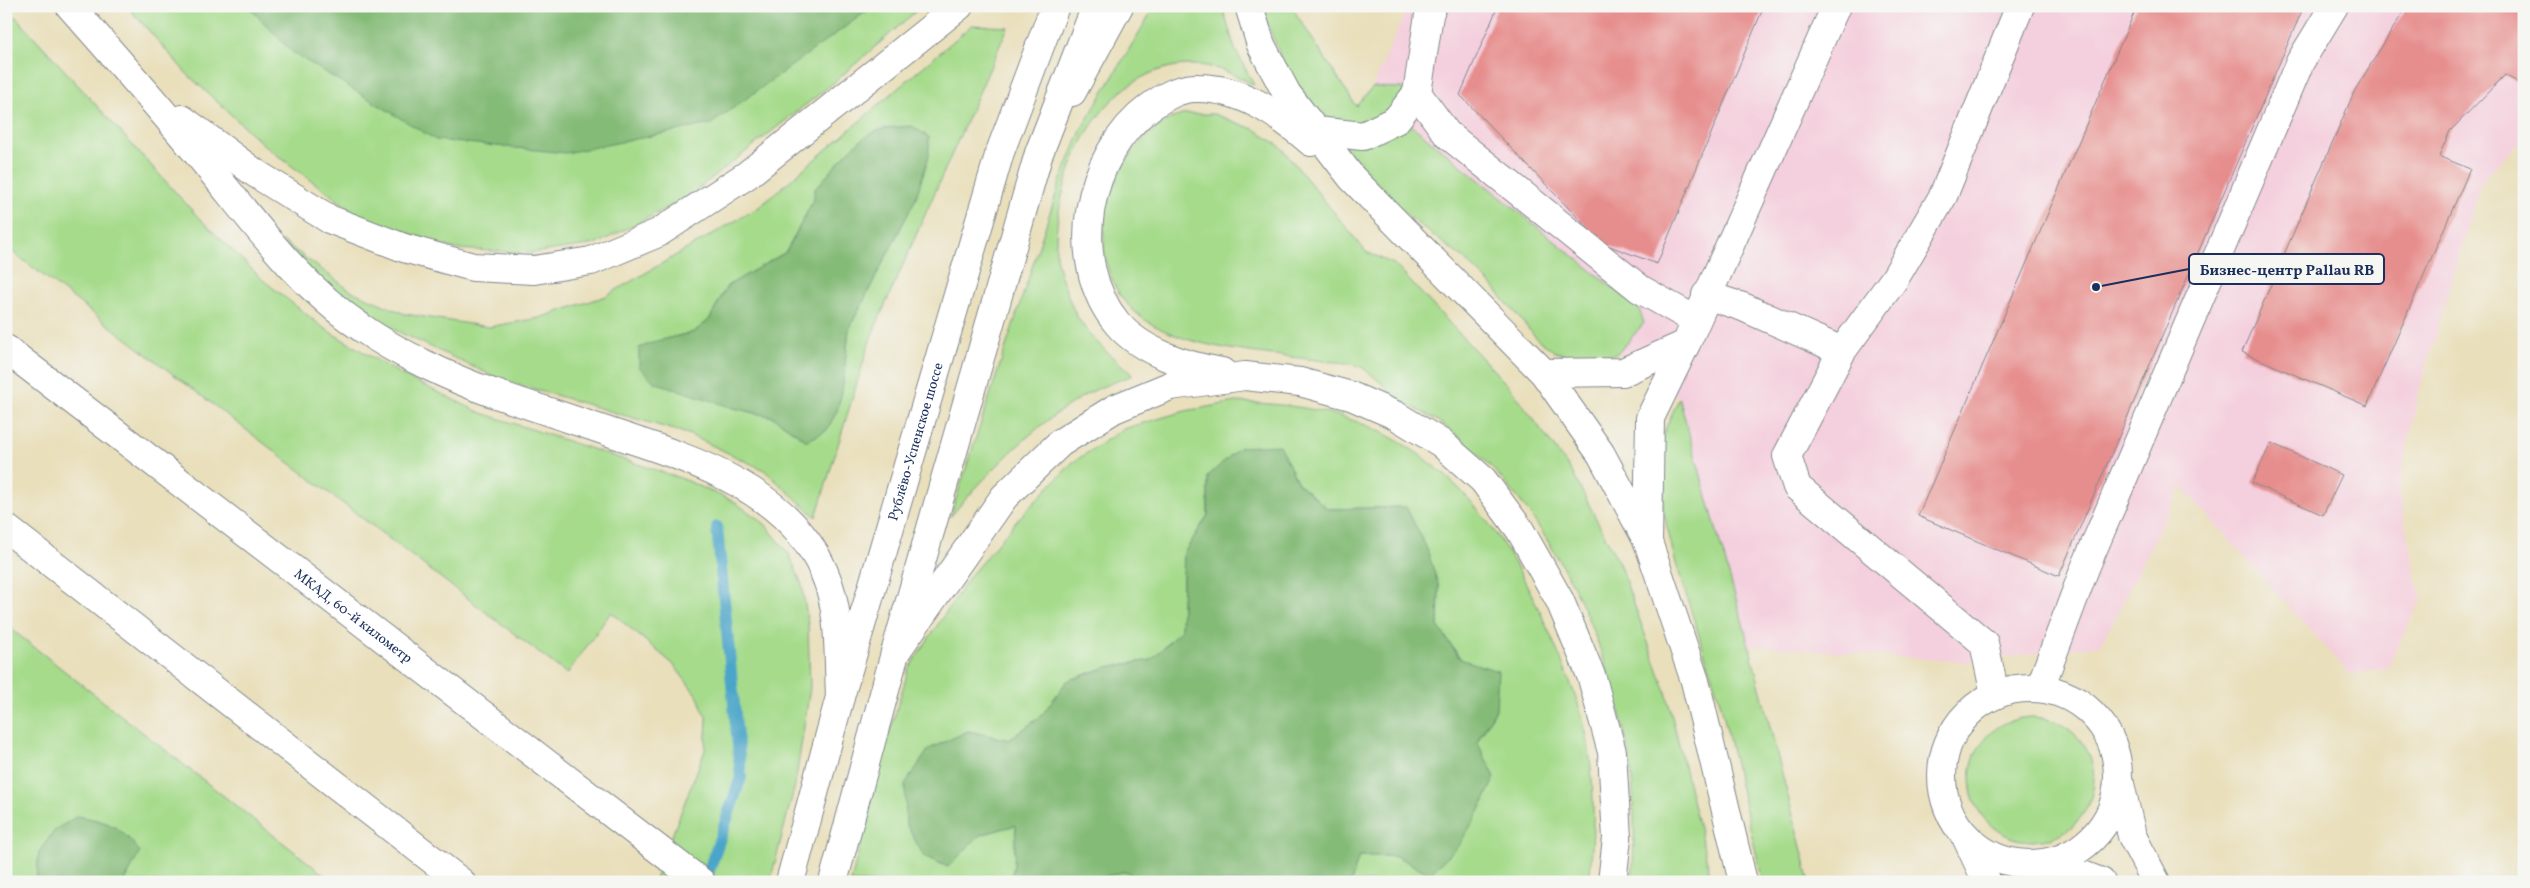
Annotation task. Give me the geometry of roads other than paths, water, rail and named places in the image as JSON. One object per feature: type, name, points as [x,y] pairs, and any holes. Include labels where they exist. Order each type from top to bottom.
[{"type":"main road","points":[[70,6],[148,94],[274,247],[321,295],[362,328],[414,358],[486,391],[689,459],[740,483],[777,511],[805,538],[825,573],[836,615],[840,697]]},
{"type":"main road","points":[[148,94],[255,173],[329,219],[404,248],[473,267],[534,270],[591,261],[658,233],[747,175],[959,6]]},
{"type":"main road","name":"Рублёво-Успенское шоссе","points":[[790,882],[840,697],[1000,152],[1055,6]]},
{"type":"main road","points":[[833,882],[895,653],[1039,153],[1096,6]]},
{"type":"main road","points":[[1039,153],[1119,6]]},
{"type":"main road","points":[[1249,6],[1261,45],[1287,94],[1352,178]]},
{"type":"main road","points":[[1316,131],[1363,136],[1396,120],[1417,93],[1432,6]]},
{"type":"main road","points":[[1648,542],[1650,418],[1691,332],[1836,6]]},
{"type":"main road","points":[[1995,695],[1984,643],[1797,487],[1788,456],[1842,351],[1895,278],[1943,196],[2020,6]]},
{"type":"main road","points":[[2040,688],[2085,568],[2300,62],[2334,6]]},
{"type":"main road","points":[[1612,882],[1617,838],[1612,752],[1592,678],[1560,601],[1520,530],[1483,480],[1441,443],[1395,415],[1351,396],[1300,382],[1245,376],[1194,367],[1152,351],[1118,324],[1096,290],[1088,252],[1092,199],[1109,151],[1136,117],[1167,94],[1197,87],[1228,92],[1261,105],[1294,127],[1352,178],[1544,373],[1601,454],[1648,542],[1695,681],[1743,882]]},
{"type":"main road","points":[[1417,93],[1447,134],[1691,332]]},
{"type":"main road","points":[[1706,295],[1743,307],[1842,351]]},
{"type":"main road","points":[[1544,373],[1623,372],[1691,332]]},
{"type":"main road","name":"МКАД, 60-й километр","points":[[6,349],[701,882]]},
{"type":"main road","points":[[895,653],[1004,497],[1060,443],[1114,409],[1170,386],[1245,376]]},
{"type":"main road","points":[[6,528],[461,882]]},
{"type":"main road","points":[[1986,882],[1985,874],[1965,836],[1948,810],[1941,780],[1942,765],[1951,736],[1970,711],[1995,695],[2025,688],[2040,688],[2070,698],[2094,716],[2111,742],[2124,808],[2132,836],[2156,882]]},
{"type":"main road","points":[[2039,869],[2077,850],[2100,829],[2114,802],[2117,771]]},
{"type":"main road","points":[[1965,836],[1989,854],[2003,860],[2101,882]]},
{"type":"waterway","points":[[705,882],[741,777],[717,527]]},
{"type":"place","name":"Бизнес-центр Pallau RB","points":[[2096,287]]}]
